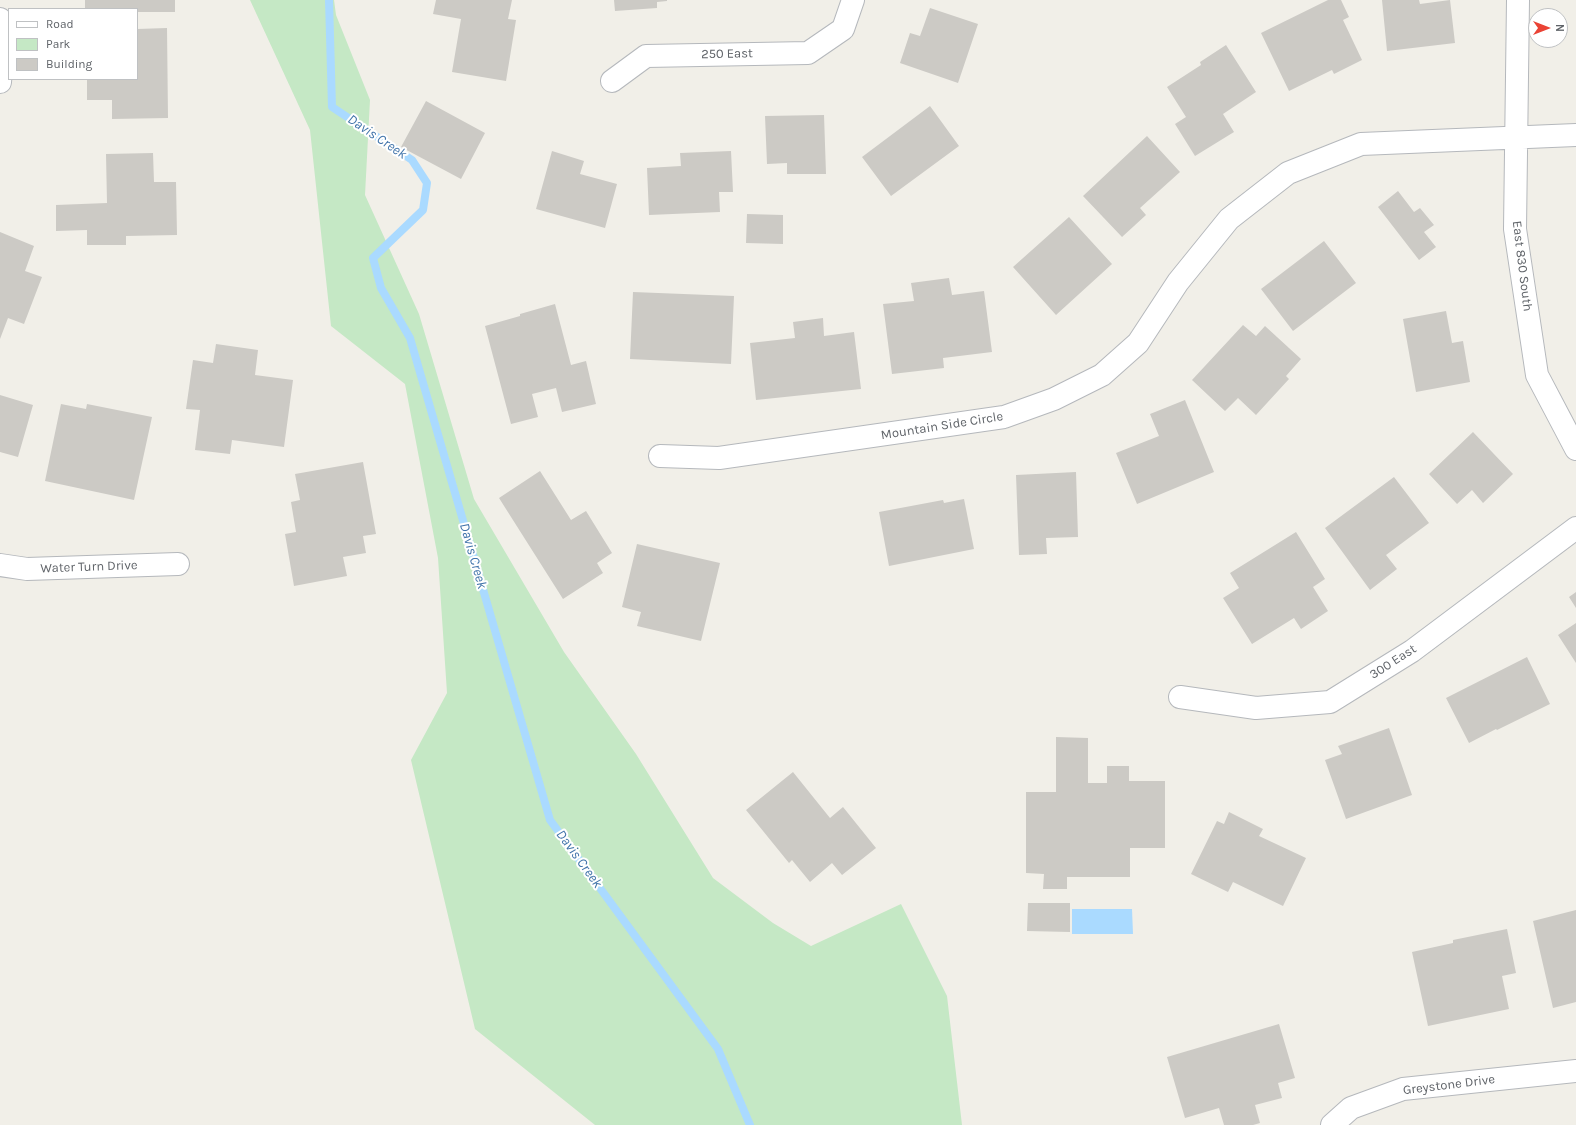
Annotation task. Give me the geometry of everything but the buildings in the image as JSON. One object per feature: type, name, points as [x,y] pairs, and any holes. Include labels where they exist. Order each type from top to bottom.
[{"type":"street","name":"250 East","points":[[612,81],[646,56],[808,52],[843,29],[853,0]]},
{"type":"street","name":"East 830 South","points":[[1518,0],[1515,229],[1537,375],[1576,449]]},
{"type":"street","points":[[0,19],[4,36],[0,82]]},
{"type":"street","name":"Mountain Side Circle","points":[[660,456],[719,458],[1004,418],[1054,399],[1102,375],[1138,343],[1178,282],[1229,219],[1288,173],[1361,144],[1576,135]]},
{"type":"street","name":"300 East","points":[[1180,696],[1256,708],[1330,702],[1412,651],[1576,528]]},
{"type":"street","name":"Water Turn Drive","points":[[0,565],[27,569],[178,564]]},
{"type":"street","name":"Greystone Drive","points":[[1332,1125],[1351,1108],[1403,1089],[1576,1071]]},
{"type":"green space","points":[[250,0],[334,0],[336,15],[370,100],[365,195],[419,314],[474,499],[564,652],[636,754],[713,878],[773,923],[811,946],[901,904],[947,996],[962,1125],[595,1125],[475,1029],[411,760],[447,693],[438,558],[405,384],[331,326],[310,130]]},
{"type":"water","points":[[1072,909],[1132,909],[1133,934],[1072,934]]},
{"type":"waterway","name":"Davis Creek","points":[[329,0],[332,107],[412,160],[427,183],[423,210],[373,258],[381,288],[410,338],[550,820],[718,1049],[750,1125]]}]
